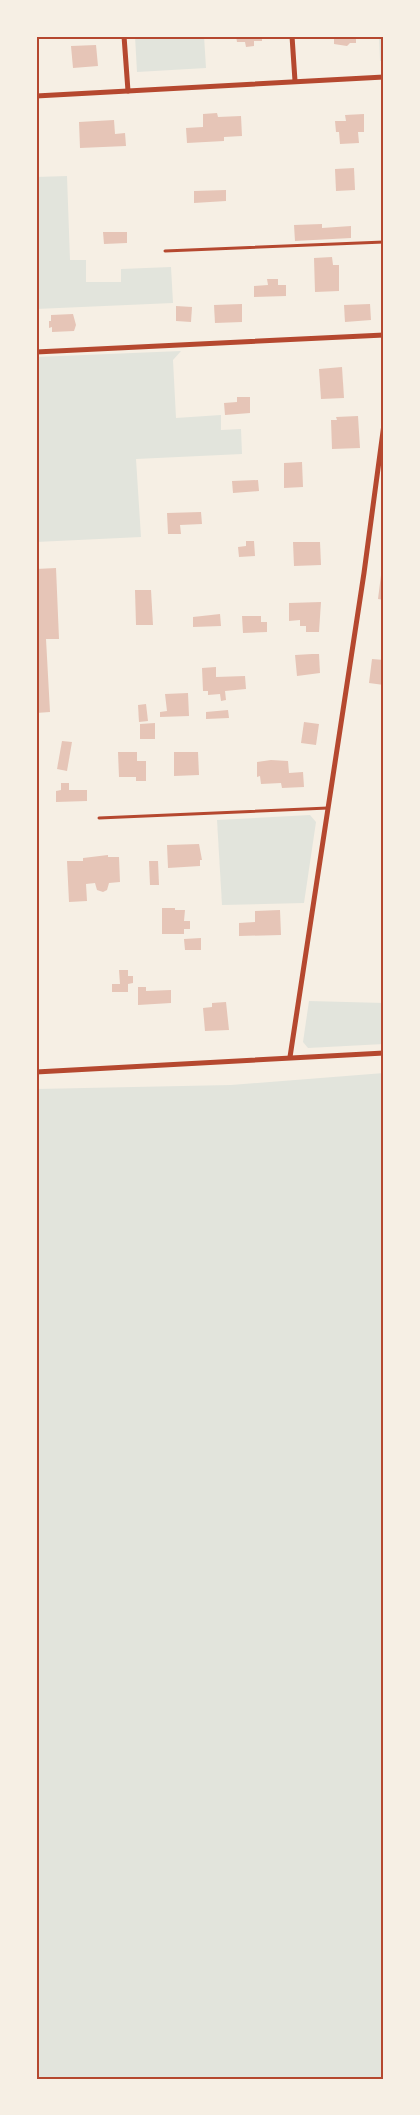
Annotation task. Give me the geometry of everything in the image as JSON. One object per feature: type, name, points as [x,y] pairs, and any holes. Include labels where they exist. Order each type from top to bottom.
[{"type":"street","points":[[124,36],[128,91]]},
{"type":"street","points":[[292,36],[294,81]]},
{"type":"street","points":[[36,96],[384,77]]},
{"type":"street","points":[[36,352],[384,335]]},
{"type":"street","points":[[290,1057],[329,808],[384,424]]},
{"type":"street","points":[[36,1072],[384,1053]]},
{"type":"lane","points":[[166,251],[384,242]]},
{"type":"lane","points":[[99,818],[329,808]]},
{"type":"shaded area","points":[[135,36],[204,36],[206,68],[137,72]]},
{"type":"shaded area","points":[[379,36],[384,36],[384,61],[380,61]]},
{"type":"shaded area","points":[[67,176],[70,260],[86,260],[86,282],[121,282],[121,269],[171,267],[173,303],[36,309],[36,177]]},
{"type":"shaded area","points":[[181,351],[173,360],[176,418],[221,415],[221,430],[241,429],[242,454],[136,459],[141,537],[36,542],[36,357]]},
{"type":"shaded area","points":[[310,815],[316,822],[304,903],[222,905],[217,820]]},
{"type":"shaded area","points":[[309,1001],[384,1003],[384,1044],[308,1048],[303,1042]]},
{"type":"shaded area","points":[[384,1073],[384,2079],[36,2079],[36,1089],[231,1085]]},
{"type":"building","points":[[236,36],[262,36],[262,41],[254,41],[254,46],[246,47],[245,42],[237,42]]},
{"type":"building","points":[[334,36],[356,36],[356,43],[350,43],[347,46],[334,44]]},
{"type":"building","points":[[96,45],[98,66],[73,68],[71,46]]},
{"type":"building","points":[[217,113],[218,117],[241,116],[242,136],[224,137],[224,141],[187,143],[186,128],[203,127],[203,114]]},
{"type":"building","points":[[364,114],[364,132],[358,132],[359,143],[340,144],[339,132],[336,132],[335,121],[346,121],[345,115]]},
{"type":"building","points":[[114,120],[115,134],[125,133],[126,146],[80,148],[79,122]]},
{"type":"building","points":[[354,168],[355,190],[336,191],[335,169]]},
{"type":"building","points":[[226,190],[226,201],[194,203],[194,191]]},
{"type":"building","points":[[322,224],[322,228],[351,226],[351,238],[295,241],[294,225]]},
{"type":"building","points":[[103,232],[127,232],[127,243],[104,244]]},
{"type":"building","points":[[332,257],[333,265],[339,265],[339,291],[315,292],[314,258]]},
{"type":"building","points":[[267,279],[278,279],[278,285],[286,285],[286,296],[254,297],[254,286],[268,285]]},
{"type":"building","points":[[242,304],[242,322],[215,323],[214,305]]},
{"type":"building","points":[[370,304],[371,320],[345,322],[344,305]]},
{"type":"building","points":[[176,306],[192,307],[191,322],[176,321]]},
{"type":"building","points":[[73,314],[76,325],[74,331],[52,332],[52,327],[49,328],[51,315]]},
{"type":"building","points":[[342,367],[344,398],[321,399],[319,369]]},
{"type":"building","points":[[237,397],[250,397],[250,413],[225,415],[224,403],[237,402]]},
{"type":"building","points":[[358,416],[360,448],[332,449],[331,420],[337,420],[336,417]]},
{"type":"building","points":[[302,462],[303,487],[284,488],[284,463]]},
{"type":"building","points":[[258,480],[259,491],[233,493],[232,481]]},
{"type":"building","points":[[201,512],[202,524],[180,525],[181,534],[168,534],[167,513]]},
{"type":"building","points":[[246,541],[254,541],[255,556],[239,557],[238,547],[246,546]]},
{"type":"building","points":[[293,542],[320,542],[321,565],[294,566]]},
{"type":"building","points":[[56,568],[59,639],[46,639],[50,712],[36,713],[36,569]]},
{"type":"building","points":[[381,575],[384,575],[384,600],[378,599]]},
{"type":"building","points":[[135,590],[151,590],[153,625],[136,625]]},
{"type":"building","points":[[321,602],[319,632],[306,632],[306,626],[300,626],[300,620],[289,621],[289,603]]},
{"type":"building","points":[[220,614],[221,626],[193,627],[193,617]]},
{"type":"building","points":[[242,616],[261,616],[261,622],[267,622],[267,632],[243,633]]},
{"type":"building","points":[[319,654],[320,673],[297,676],[295,655]]},
{"type":"building","points":[[372,659],[384,660],[384,685],[369,683]]},
{"type":"building","points":[[216,667],[216,677],[245,676],[246,689],[225,691],[226,700],[221,701],[220,694],[208,695],[208,691],[203,691],[202,668]]},
{"type":"building","points":[[188,693],[189,716],[160,717],[160,712],[167,711],[165,694]]},
{"type":"building","points":[[146,704],[148,721],[139,722],[138,705]]},
{"type":"building","points":[[228,710],[229,718],[206,719],[206,712]]},
{"type":"building","points":[[304,722],[319,724],[316,745],[301,743]]},
{"type":"building","points":[[155,723],[155,739],[140,739],[140,724]]},
{"type":"building","points":[[62,741],[72,742],[67,771],[57,769]]},
{"type":"building","points":[[118,752],[137,752],[137,761],[146,761],[146,781],[136,781],[136,777],[119,777]]},
{"type":"building","points":[[174,752],[198,752],[199,775],[174,776]]},
{"type":"building","points":[[271,760],[288,761],[289,773],[303,772],[304,787],[282,788],[281,783],[261,784],[260,776],[257,777],[257,762]]},
{"type":"building","points":[[61,783],[69,783],[69,790],[87,790],[87,801],[56,802],[56,791],[61,790]]},
{"type":"building","points":[[199,844],[202,860],[200,860],[200,866],[168,868],[167,845]]},
{"type":"building","points":[[108,855],[108,857],[119,857],[120,882],[109,883],[107,890],[103,892],[97,890],[95,883],[86,884],[87,901],[69,902],[67,861],[83,861],[83,858]]},
{"type":"building","points":[[149,861],[158,861],[159,885],[150,885]]},
{"type":"building","points":[[162,908],[185,910],[184,921],[190,921],[190,929],[184,929],[184,934],[162,934]]},
{"type":"building","points":[[280,910],[281,935],[239,936],[239,923],[255,922],[255,911]]},
{"type":"building","points":[[201,938],[201,950],[185,950],[184,939]]},
{"type":"building","points":[[119,970],[128,970],[128,976],[133,976],[133,983],[128,984],[128,992],[112,992],[112,984],[120,984]]},
{"type":"building","points":[[138,987],[146,987],[146,991],[171,990],[171,1003],[138,1005]]},
{"type":"building","points":[[226,1002],[229,1030],[205,1031],[203,1008],[212,1007],[212,1003]]}]
